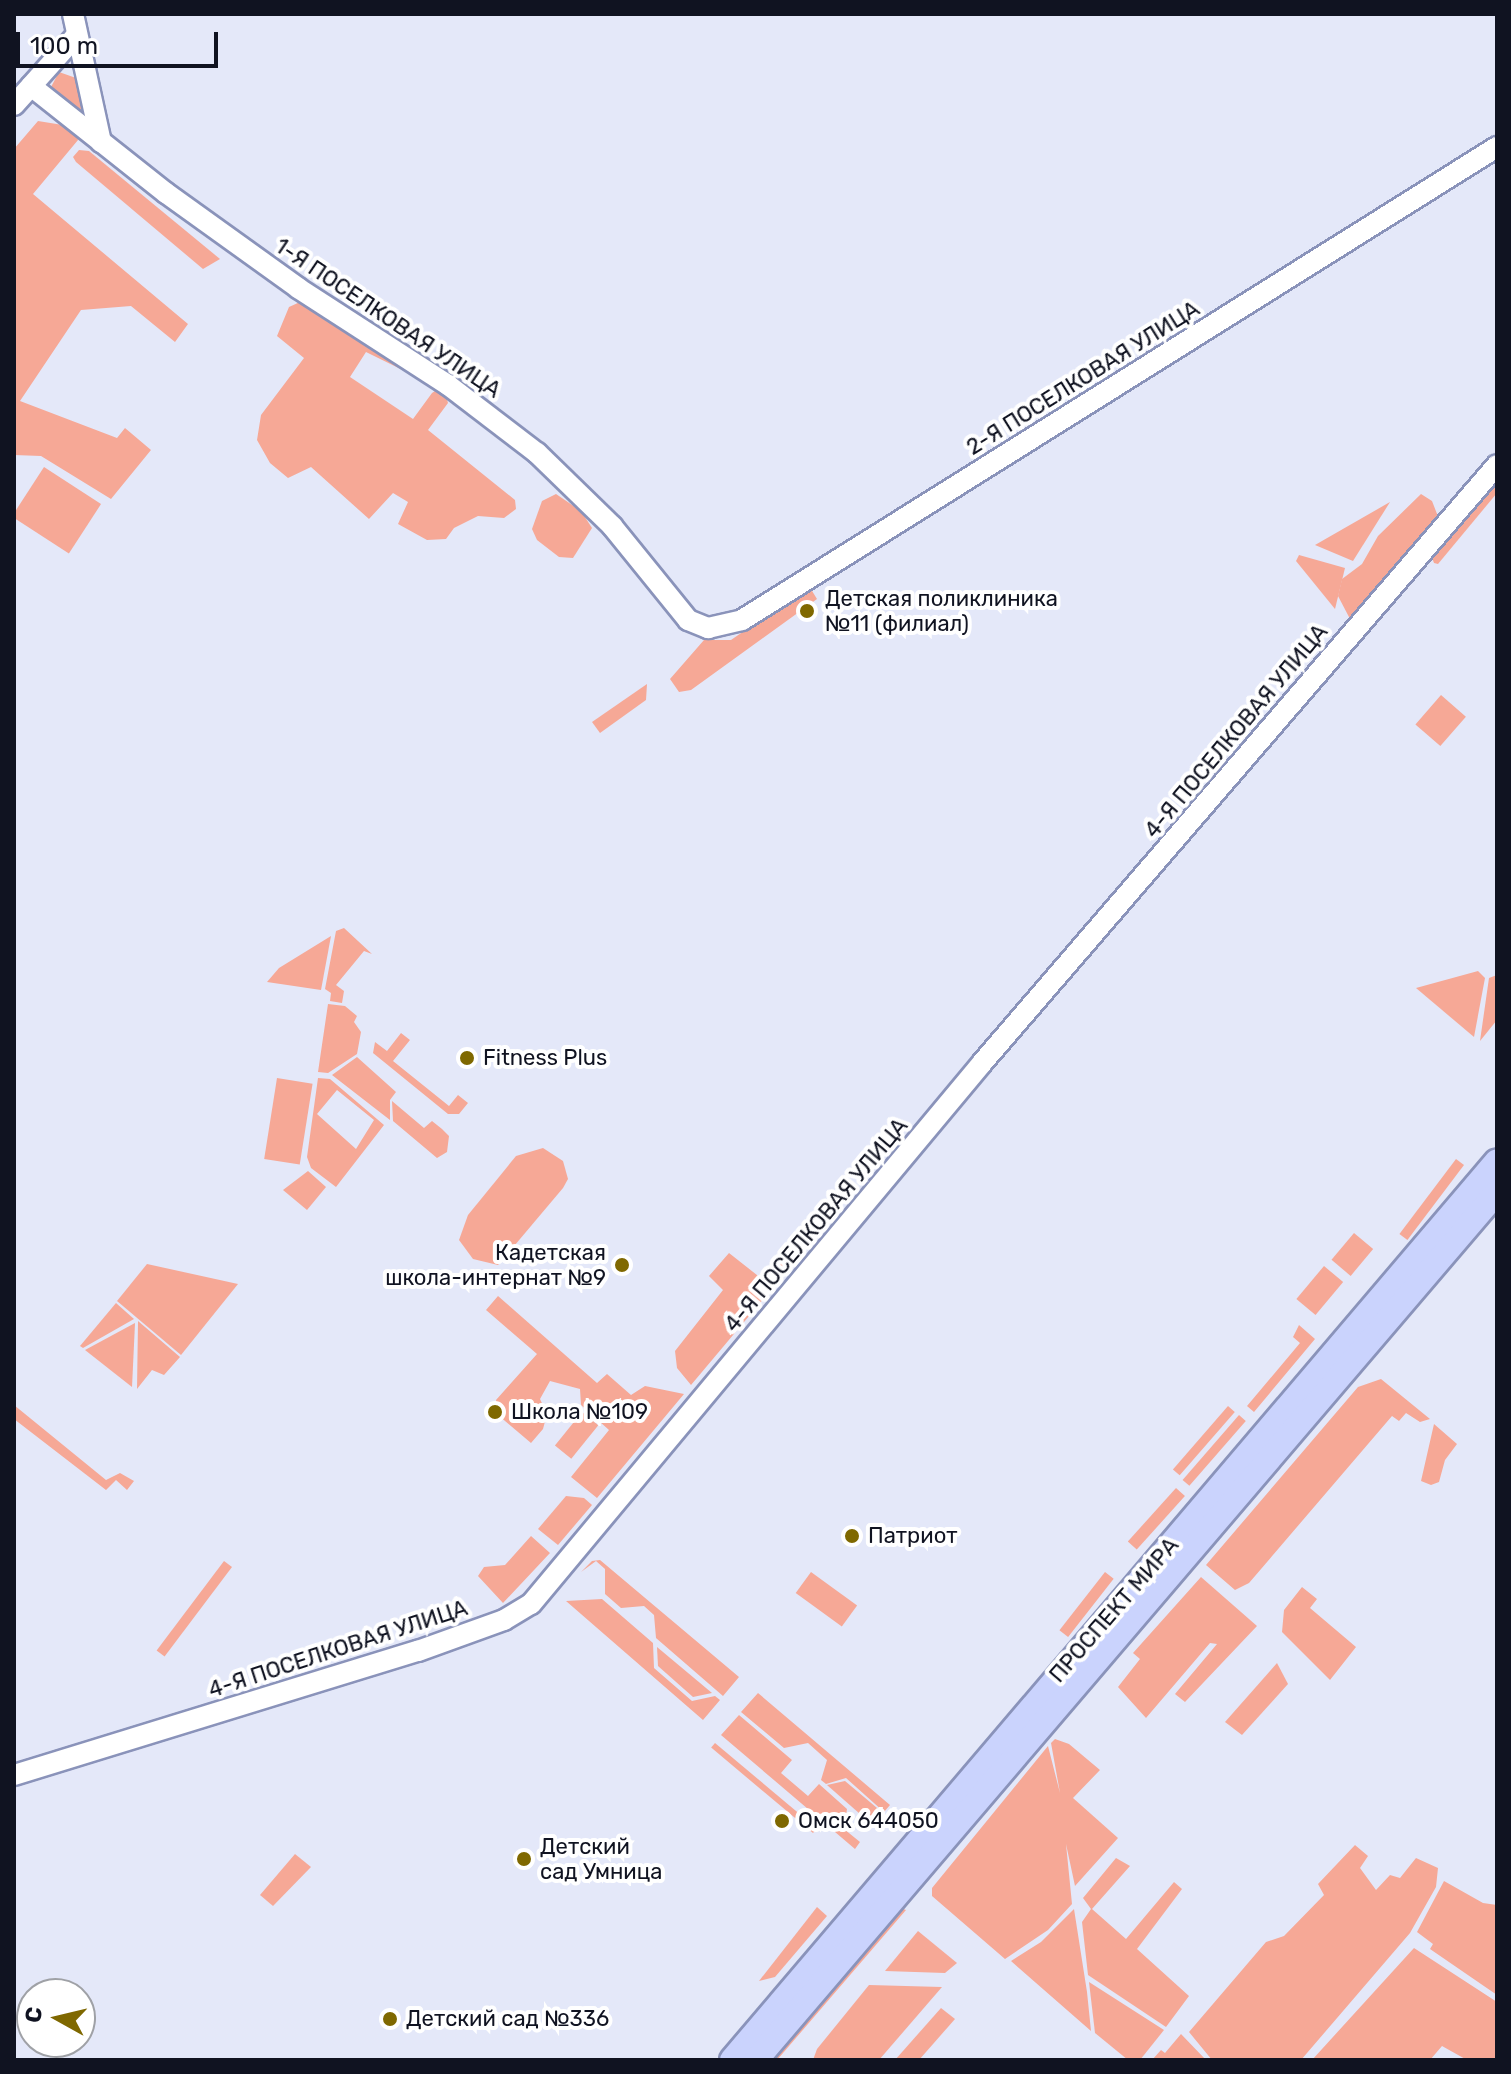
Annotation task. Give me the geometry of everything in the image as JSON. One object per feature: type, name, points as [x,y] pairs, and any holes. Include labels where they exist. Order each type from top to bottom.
[{"type":"main road","name":"ПРОСПЕКТ МИРА","points":[[732,2060],[1497,1161]]},
{"type":"main road","name":"ПРОСПЕКТ МИРА","points":[[756,2060],[1497,1192]]},
{"type":"street","points":[[73,14],[75,37],[101,142]]},
{"type":"street","points":[[14,105],[75,37]]},
{"type":"street","name":"1-Я ПОСЕЛКОВАЯ УЛИЦА","points":[[31,86],[101,142],[298,288],[448,385],[537,453],[612,526],[688,620]]},
{"type":"street","name":"2-Я ПОСЕЛКОВАЯ УЛИЦА","points":[[688,620],[708,628],[742,620],[1497,147]]},
{"type":"street","name":"4-Я ПОСЕЛКОВАЯ УЛИЦА","points":[[14,1775],[418,1651],[504,1620],[531,1604],[997,1045],[1497,465]]},
{"type":"shaded area","points":[[59,72],[76,78],[83,107],[80,111],[51,87]]},
{"type":"shaded area","points":[[38,121],[75,127],[78,140],[33,194],[188,324],[175,342],[131,306],[81,310],[20,401],[117,438],[125,428],[151,450],[111,499],[41,456],[14,455],[14,149]]},
{"type":"shaded area","points":[[79,150],[89,151],[220,259],[203,269],[76,162],[73,157]]},
{"type":"shaded area","points":[[300,302],[354,338],[376,343],[431,384],[366,352],[350,377],[413,419],[432,393],[438,389],[446,396],[448,403],[428,430],[515,500],[516,509],[504,518],[478,516],[454,528],[446,539],[427,540],[398,524],[408,502],[393,493],[369,519],[311,467],[288,478],[270,463],[257,440],[261,415],[304,358],[277,336],[289,307]]},
{"type":"shaded area","points":[[44,467],[101,504],[69,554],[14,518]]},
{"type":"shaded area","points":[[1497,478],[1497,493],[1438,564],[1434,563],[1431,555]]},
{"type":"shaded area","points":[[556,494],[581,511],[592,528],[573,558],[559,557],[537,540],[532,529],[542,501]]},
{"type":"shaded area","points":[[1421,494],[1432,501],[1439,519],[1414,545],[1403,567],[1385,580],[1355,618],[1349,617],[1338,596],[1342,579],[1362,564],[1378,536]]},
{"type":"shaded area","points":[[1390,502],[1353,561],[1315,545]]},
{"type":"shaded area","points":[[1299,555],[1345,568],[1335,609],[1296,561]]},
{"type":"shaded area","points":[[809,586],[817,599],[691,690],[679,692],[670,679],[704,640],[731,640]]},
{"type":"shaded area","points":[[647,684],[646,700],[600,733],[592,722]]},
{"type":"shaded area","points":[[1441,695],[1466,717],[1440,746],[1415,724]]},
{"type":"shaded area","points":[[344,928],[372,954],[364,951],[336,985],[344,991],[342,1003],[330,1001],[331,993],[325,989],[336,931]]},
{"type":"shaded area","points":[[331,936],[321,990],[267,982],[279,968]]},
{"type":"shaded area","points":[[1478,971],[1485,978],[1474,1037],[1416,988]]},
{"type":"shaded area","points":[[1497,975],[1497,1020],[1480,1041],[1489,978]]},
{"type":"shaded area","points":[[328,1004],[345,1006],[357,1016],[354,1022],[361,1032],[357,1054],[328,1073],[318,1072]]},
{"type":"shaded area","points":[[401,1033],[410,1040],[393,1061],[449,1106],[458,1095],[468,1103],[459,1114],[448,1114],[373,1053],[375,1042],[387,1051]]},
{"type":"shaded area","points":[[357,1057],[396,1092],[390,1100],[390,1120],[332,1075]]},
{"type":"shaded area","points":[[277,1078],[313,1084],[300,1165],[264,1159]]},
{"type":"shaded area","points":[[318,1078],[330,1079],[384,1125],[336,1187],[311,1168],[307,1157]],"holes":[[[337,1090],[374,1120],[356,1149],[317,1114]]]},
{"type":"shaded area","points":[[392,1101],[424,1128],[432,1121],[442,1129],[449,1136],[447,1152],[437,1158],[393,1121]]},
{"type":"shaded area","points":[[543,1148],[563,1161],[568,1179],[563,1188],[498,1265],[473,1259],[459,1240],[468,1215],[516,1156]]},
{"type":"shaded area","points":[[1456,1159],[1464,1165],[1407,1240],[1399,1234]]},
{"type":"shaded area","points":[[308,1171],[326,1187],[307,1210],[283,1190]]},
{"type":"shaded area","points":[[1354,1233],[1373,1249],[1351,1276],[1332,1260]]},
{"type":"shaded area","points":[[729,1253],[762,1279],[779,1258],[797,1259],[691,1385],[677,1368],[675,1351],[723,1290],[709,1276]]},
{"type":"shaded area","points":[[147,1264],[238,1284],[181,1355],[117,1301]]},
{"type":"shaded area","points":[[1324,1266],[1343,1282],[1316,1315],[1296,1299]]},
{"type":"shaded area","points":[[498,1296],[597,1383],[607,1374],[631,1395],[645,1386],[684,1394],[597,1498],[571,1477],[609,1430],[581,1405],[580,1389],[550,1381],[540,1399],[547,1414],[543,1429],[531,1443],[498,1415],[496,1400],[537,1354],[486,1310]]},
{"type":"shaded area","points":[[116,1303],[134,1319],[83,1348],[80,1346]]},
{"type":"shaded area","points":[[138,1321],[180,1357],[164,1375],[152,1370],[137,1389]]},
{"type":"shaded area","points":[[135,1323],[132,1387],[85,1350]]},
{"type":"shaded area","points":[[1299,1325],[1315,1339],[1254,1412],[1247,1406],[1300,1343],[1293,1337]]},
{"type":"shaded area","points":[[1381,1379],[1430,1419],[1420,1422],[1406,1413],[1399,1421],[1392,1416],[1249,1583],[1235,1590],[1206,1565],[1358,1387]]},
{"type":"shaded area","points":[[14,1405],[106,1480],[120,1473],[134,1481],[127,1490],[116,1480],[106,1490],[14,1419]]},
{"type":"shaded area","points":[[1228,1406],[1235,1412],[1180,1475],[1173,1469]]},
{"type":"shaded area","points":[[582,1412],[598,1425],[571,1459],[555,1445]]},
{"type":"shaded area","points":[[1239,1415],[1246,1421],[1189,1486],[1183,1480]]},
{"type":"shaded area","points":[[1434,1424],[1457,1444],[1445,1460],[1439,1482],[1431,1485],[1421,1481]]},
{"type":"shaded area","points":[[1176,1488],[1185,1496],[1137,1550],[1128,1542]]},
{"type":"shaded area","points":[[566,1496],[584,1498],[592,1505],[558,1545],[538,1529]]},
{"type":"shaded area","points":[[531,1536],[550,1553],[503,1603],[478,1576],[484,1567],[505,1565]]},
{"type":"shaded area","points":[[600,1560],[739,1677],[723,1696],[656,1638],[654,1615],[644,1606],[621,1608],[605,1594],[605,1569],[596,1561],[581,1572],[592,1561]]},
{"type":"shaded area","points":[[224,1561],[232,1567],[165,1656],[157,1650]]},
{"type":"shaded area","points":[[811,1572],[857,1606],[842,1627],[796,1593]]},
{"type":"shaded area","points":[[1105,1572],[1114,1579],[1068,1637],[1059,1630]]},
{"type":"shaded area","points":[[1201,1577],[1257,1626],[1185,1702],[1175,1694],[1217,1644],[1210,1643],[1146,1718],[1118,1687],[1140,1659],[1133,1653]]},
{"type":"shaded area","points":[[1302,1587],[1317,1599],[1310,1608],[1356,1647],[1330,1680],[1282,1632],[1284,1610]]},
{"type":"shaded area","points":[[602,1599],[653,1643],[654,1668],[692,1701],[715,1696],[720,1700],[703,1720],[566,1601]]},
{"type":"shaded area","points":[[657,1647],[712,1693],[693,1697],[658,1666]]},
{"type":"shaded area","points":[[1277,1663],[1288,1684],[1242,1735],[1225,1722]]},
{"type":"shaded area","points":[[758,1693],[890,1805],[884,1812],[846,1778],[826,1784],[821,1780],[827,1760],[808,1743],[784,1748],[741,1712]]},
{"type":"shaded area","points":[[739,1715],[792,1760],[781,1773],[808,1796],[819,1784],[847,1809],[844,1829],[860,1842],[855,1849],[721,1735]]},
{"type":"shaded area","points":[[1055,1739],[1069,1744],[1100,1770],[1073,1798],[1118,1838],[1075,1886],[1066,1844],[1072,1904],[1048,1930],[1005,1959],[932,1896],[932,1888],[1048,1746],[1060,1793],[1051,1743]]},
{"type":"shaded area","points":[[715,1743],[817,1828],[813,1833],[711,1748]]},
{"type":"shaded area","points":[[845,1781],[883,1813],[868,1821],[827,1785]]},
{"type":"shaded area","points":[[1355,1845],[1368,1856],[1360,1868],[1376,1890],[1390,1875],[1400,1878],[1416,1858],[1438,1868],[1436,1887],[1410,1933],[1301,2060],[1212,2060],[1189,2032],[1266,1942],[1284,1936],[1324,1895],[1318,1884]]},
{"type":"shaded area","points":[[295,1854],[311,1867],[273,1906],[260,1895]]},
{"type":"shaded area","points":[[1116,1858],[1130,1866],[1092,1909],[1126,1939],[1174,1882],[1182,1889],[1137,1949],[1189,1996],[1166,2027],[1088,1975],[1082,1922],[1091,1909],[1083,1898]]},
{"type":"shaded area","points":[[1444,1881],[1483,1903],[1497,1905],[1497,1995],[1430,1949],[1433,1944],[1417,1932]]},
{"type":"shaded area","points":[[817,1907],[827,1916],[775,1977],[759,1981]]},
{"type":"shaded area","points":[[901,1908],[906,1910],[777,2060],[769,2060]]},
{"type":"shaded area","points":[[1074,1909],[1091,2031],[1011,1961],[1041,1942]]},
{"type":"shaded area","points":[[918,1931],[957,1963],[945,1973],[885,1971]]},
{"type":"shaded area","points":[[1414,1948],[1497,2002],[1497,2060],[1467,2060],[1442,2046],[1430,2060],[1312,2060]]},
{"type":"shaded area","points":[[1089,1982],[1164,2030],[1140,2060],[1128,2060],[1095,2033]]},
{"type":"shaded area","points":[[869,1985],[942,1987],[879,2060],[813,2060],[817,2049]]},
{"type":"shaded area","points":[[941,2008],[955,2019],[919,2060],[895,2060]]},
{"type":"shaded area","points":[[1181,2034],[1206,2060],[1152,2060],[1161,2050],[1165,2053]]},
{"type":"place","name":"Детская поликлиника №11 (филиал)","points":[[807,611]]},
{"type":"place","name":"Fitness Plus","points":[[467,1058]]},
{"type":"place","name":"Кадетская школа-интернат №9","points":[[622,1265]]},
{"type":"place","name":"Школа №109","points":[[495,1412]]},
{"type":"place","name":"Патриот","points":[[852,1536]]},
{"type":"place","name":"Омск 644050","points":[[782,1821]]},
{"type":"place","name":"Детский сад Умница","points":[[524,1859]]},
{"type":"place","name":"Детский сад №336","points":[[390,2019]]}]
